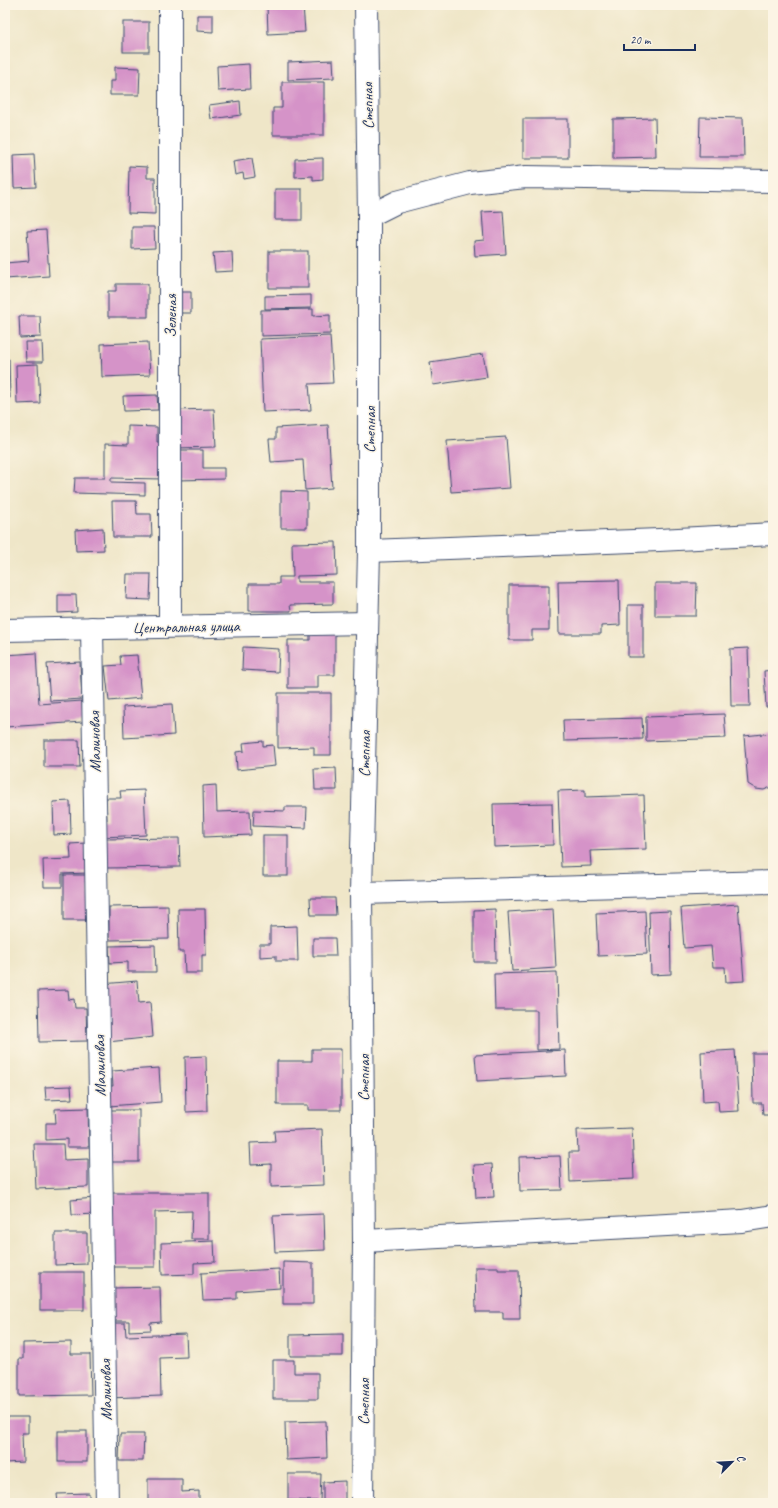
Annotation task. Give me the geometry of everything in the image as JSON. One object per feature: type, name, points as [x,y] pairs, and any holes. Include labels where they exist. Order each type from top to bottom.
[{"type":"street","name":"Зеленая","points":[[170,5],[170,626]]},
{"type":"street","name":"Степная","points":[[362,1503],[364,1241],[361,893],[369,551],[369,216],[366,5]]},
{"type":"street","points":[[369,216],[397,202],[470,183],[526,177],[773,181]]},
{"type":"street","points":[[369,551],[773,534]]},
{"type":"street","name":"Центральная улица","points":[[5,630],[367,623]]},
{"type":"street","name":"Малиновая","points":[[92,628],[107,1503]]},
{"type":"street","points":[[361,893],[773,882]]},
{"type":"street","points":[[364,1241],[742,1221],[773,1216]]},
{"type":"building","points":[[267,5],[303,5],[305,32],[268,34]]},
{"type":"building","points":[[638,5],[658,5],[657,9],[638,8]]},
{"type":"building","points":[[197,15],[213,15],[213,32],[197,31]]},
{"type":"building","points":[[123,22],[149,22],[149,52],[123,52]]},
{"type":"building","points":[[333,60],[334,78],[288,80],[288,62]]},
{"type":"building","points":[[249,64],[250,89],[218,91],[217,66]]},
{"type":"building","points":[[115,67],[140,68],[139,95],[110,95],[110,81],[115,81]]},
{"type":"building","points":[[282,82],[324,82],[324,135],[273,135],[273,108],[282,108]]},
{"type":"building","points":[[240,101],[241,115],[211,119],[209,105]]},
{"type":"building","points":[[700,117],[743,118],[744,157],[699,157]]},
{"type":"building","points":[[655,118],[656,157],[613,158],[613,119]]},
{"type":"building","points":[[523,119],[568,119],[568,158],[523,158]]},
{"type":"building","points":[[34,154],[36,187],[14,188],[13,155]]},
{"type":"building","points":[[252,158],[255,177],[244,179],[243,173],[235,175],[233,161]]},
{"type":"building","points":[[323,158],[323,179],[313,180],[313,176],[295,177],[295,159]]},
{"type":"building","points":[[129,166],[147,167],[147,178],[155,178],[155,214],[128,213]]},
{"type":"building","points":[[275,189],[302,189],[302,220],[275,220]]},
{"type":"building","points":[[503,211],[506,254],[475,256],[474,241],[484,240],[482,212]]},
{"type":"building","points":[[132,227],[154,227],[155,248],[132,249]]},
{"type":"building","points":[[46,230],[49,276],[5,279],[5,263],[29,261],[27,231]]},
{"type":"building","points":[[269,251],[308,251],[308,288],[269,288]]},
{"type":"building","points":[[232,252],[233,271],[215,272],[213,253]]},
{"type":"building","points":[[116,284],[148,284],[148,317],[108,317],[108,291],[116,291]]},
{"type":"building","points":[[175,292],[191,292],[191,313],[176,313]]},
{"type":"building","points":[[311,295],[311,308],[265,309],[265,296]]},
{"type":"building","points":[[313,309],[313,316],[330,315],[330,334],[261,336],[261,310]]},
{"type":"building","points":[[19,316],[40,316],[41,337],[20,338]]},
{"type":"building","points":[[330,336],[333,383],[309,384],[311,410],[263,412],[260,339]]},
{"type":"building","points":[[25,342],[42,342],[43,362],[26,362]]},
{"type":"building","points":[[148,342],[150,375],[102,377],[101,344]]},
{"type":"building","points":[[483,354],[487,377],[433,385],[430,362]]},
{"type":"building","points":[[5,359],[9,359],[10,398],[5,398]]},
{"type":"building","points":[[38,364],[40,403],[17,404],[16,365]]},
{"type":"building","points":[[157,395],[158,410],[124,411],[123,396]]},
{"type":"building","points":[[214,409],[216,447],[176,448],[175,410]]},
{"type":"building","points":[[328,425],[332,488],[305,490],[303,460],[271,462],[269,439],[276,439],[276,428]]},
{"type":"building","points":[[128,426],[157,427],[157,442],[163,442],[163,479],[111,478],[111,482],[145,483],[145,495],[74,493],[75,478],[105,478],[105,444],[128,445]]},
{"type":"building","points":[[506,437],[510,488],[451,492],[447,441]]},
{"type":"building","points":[[176,450],[203,450],[203,468],[224,468],[224,479],[177,480]]},
{"type":"building","points":[[281,491],[307,492],[307,528],[281,528]]},
{"type":"building","points":[[112,501],[136,501],[137,514],[151,514],[152,537],[113,537]]},
{"type":"building","points":[[103,528],[104,550],[76,551],[75,530]]},
{"type":"building","points":[[336,542],[337,575],[297,576],[297,582],[333,582],[333,604],[290,605],[291,611],[249,611],[249,584],[279,584],[279,577],[293,577],[292,543]]},
{"type":"building","points":[[127,574],[151,574],[150,600],[126,599]]},
{"type":"building","points":[[619,580],[620,625],[601,626],[601,634],[559,634],[558,581]]},
{"type":"building","points":[[655,583],[697,583],[696,616],[655,616]]},
{"type":"building","points":[[509,585],[549,585],[549,630],[532,630],[532,640],[509,640]]},
{"type":"building","points":[[58,595],[76,595],[77,612],[58,613]]},
{"type":"building","points":[[628,605],[643,605],[643,657],[628,657]]},
{"type":"building","points":[[335,633],[335,675],[318,675],[318,688],[288,688],[288,640],[310,640],[310,634]]},
{"type":"building","points":[[243,647],[279,649],[278,672],[242,670]]},
{"type":"building","points":[[748,648],[750,706],[731,706],[730,649]]},
{"type":"building","points":[[36,653],[39,704],[82,701],[83,722],[5,727],[5,655]]},
{"type":"building","points":[[137,655],[141,698],[109,701],[105,666],[121,665],[120,656]]},
{"type":"building","points":[[80,662],[82,699],[50,701],[47,664]]},
{"type":"building","points":[[773,670],[773,707],[766,707],[764,671]]},
{"type":"building","points":[[278,693],[331,693],[331,755],[314,755],[314,747],[278,748]]},
{"type":"building","points":[[172,704],[174,735],[124,738],[123,707]]},
{"type":"building","points":[[724,714],[726,738],[646,741],[646,717]]},
{"type":"building","points":[[642,718],[643,739],[564,741],[563,720]]},
{"type":"building","points":[[773,733],[773,786],[764,790],[756,789],[748,784],[744,736]]},
{"type":"building","points":[[44,740],[79,740],[80,767],[44,767]]},
{"type":"building","points":[[263,741],[263,746],[273,745],[275,766],[237,770],[236,752],[244,751],[243,743]]},
{"type":"building","points":[[336,768],[337,790],[315,790],[314,769]]},
{"type":"building","points":[[216,785],[217,812],[250,811],[251,835],[204,837],[203,786]]},
{"type":"building","points":[[144,790],[146,835],[102,837],[101,820],[107,820],[106,798],[121,798],[120,791]]},
{"type":"building","points":[[585,790],[585,797],[644,795],[646,849],[590,851],[591,866],[561,867],[558,791]]},
{"type":"building","points":[[70,801],[71,834],[54,835],[53,802]]},
{"type":"building","points":[[552,803],[553,845],[494,847],[493,804]]},
{"type":"building","points":[[285,807],[307,807],[306,828],[253,826],[254,810],[285,811]]},
{"type":"building","points":[[263,835],[288,835],[288,876],[263,876]]},
{"type":"building","points":[[179,838],[180,867],[104,868],[103,839]]},
{"type":"building","points":[[86,843],[87,873],[62,874],[62,887],[44,887],[43,860],[71,859],[70,844]]},
{"type":"building","points":[[64,875],[89,875],[89,920],[64,920]]},
{"type":"building","points":[[310,898],[335,898],[336,915],[311,915]]},
{"type":"building","points":[[738,904],[744,981],[726,982],[725,967],[713,967],[711,946],[684,948],[681,908]]},
{"type":"building","points":[[168,906],[169,939],[109,940],[109,907]]},
{"type":"building","points":[[178,909],[205,909],[206,955],[202,955],[202,973],[185,973],[184,952],[179,952]]},
{"type":"building","points":[[495,909],[496,962],[474,962],[474,910]]},
{"type":"building","points":[[553,909],[556,968],[512,971],[508,912]]},
{"type":"building","points":[[645,911],[647,954],[598,956],[596,913]]},
{"type":"building","points":[[670,911],[671,974],[651,975],[649,912]]},
{"type":"building","points":[[297,926],[298,961],[276,961],[276,956],[260,957],[260,944],[270,944],[270,927]]},
{"type":"building","points":[[313,938],[335,938],[336,956],[313,956]]},
{"type":"building","points":[[155,945],[156,972],[128,972],[128,962],[110,963],[109,946]]},
{"type":"building","points":[[557,972],[559,1049],[537,1050],[537,1010],[495,1010],[494,974]]},
{"type":"building","points":[[137,981],[139,1003],[150,1002],[153,1037],[108,1042],[102,984]]},
{"type":"building","points":[[68,990],[69,1000],[74,999],[75,1008],[86,1008],[87,1041],[39,1042],[38,991]]},
{"type":"building","points":[[312,1049],[341,1049],[341,1110],[308,1110],[308,1105],[277,1105],[277,1061],[312,1061]]},
{"type":"building","points":[[565,1050],[566,1076],[477,1081],[475,1055]]},
{"type":"building","points":[[735,1050],[739,1111],[719,1112],[718,1101],[703,1102],[701,1052]]},
{"type":"building","points":[[752,1053],[773,1053],[773,1115],[763,1115],[762,1103],[753,1103]]},
{"type":"building","points":[[206,1056],[207,1111],[186,1112],[185,1057]]},
{"type":"building","points":[[159,1068],[161,1102],[109,1106],[108,1086],[113,1086],[112,1071]]},
{"type":"building","points":[[71,1086],[72,1099],[46,1100],[45,1087]]},
{"type":"building","points":[[88,1108],[89,1147],[67,1147],[67,1139],[46,1140],[46,1123],[56,1123],[55,1109]]},
{"type":"building","points":[[104,1110],[139,1110],[139,1162],[104,1162]]},
{"type":"building","points":[[632,1128],[634,1179],[570,1182],[569,1152],[578,1152],[577,1130]]},
{"type":"building","points":[[322,1129],[324,1185],[271,1187],[271,1164],[251,1165],[250,1143],[275,1142],[274,1131]]},
{"type":"building","points":[[34,1144],[63,1144],[64,1160],[88,1159],[88,1187],[36,1189]]},
{"type":"building","points":[[560,1156],[562,1190],[520,1191],[519,1157]]},
{"type":"building","points":[[492,1164],[494,1197],[476,1198],[474,1165]]},
{"type":"building","points":[[103,1193],[209,1193],[209,1239],[191,1239],[192,1211],[155,1212],[155,1267],[103,1267]]},
{"type":"building","points":[[95,1198],[96,1214],[72,1215],[71,1200]]},
{"type":"building","points":[[324,1214],[325,1250],[275,1252],[273,1216]]},
{"type":"building","points":[[55,1233],[87,1233],[87,1264],[55,1265]]},
{"type":"building","points":[[214,1241],[215,1262],[194,1263],[194,1274],[162,1275],[161,1243]]},
{"type":"building","points":[[283,1262],[313,1263],[313,1304],[283,1304]]},
{"type":"building","points":[[475,1267],[498,1267],[498,1270],[519,1270],[520,1319],[503,1319],[503,1312],[476,1312]]},
{"type":"building","points":[[279,1269],[280,1288],[237,1291],[237,1299],[203,1300],[201,1273]]},
{"type":"building","points":[[40,1272],[84,1272],[84,1310],[40,1310]]},
{"type":"building","points":[[160,1287],[161,1322],[150,1323],[151,1330],[129,1331],[129,1321],[113,1321],[112,1288]]},
{"type":"building","points":[[105,1323],[125,1323],[126,1336],[186,1334],[187,1357],[160,1358],[161,1396],[108,1398]]},
{"type":"building","points":[[343,1334],[343,1356],[290,1356],[290,1335]]},
{"type":"building","points":[[71,1342],[71,1354],[90,1354],[91,1395],[19,1396],[19,1359],[23,1359],[23,1343]]},
{"type":"building","points":[[273,1360],[294,1360],[294,1373],[318,1373],[318,1399],[273,1399]]},
{"type":"building","points":[[5,1417],[28,1417],[28,1433],[22,1433],[23,1462],[5,1463]]},
{"type":"building","points":[[326,1421],[327,1458],[286,1460],[285,1422]]},
{"type":"building","points":[[58,1431],[87,1431],[87,1462],[58,1462]]},
{"type":"building","points":[[120,1434],[144,1434],[143,1461],[119,1461]]},
{"type":"building","points":[[288,1474],[321,1474],[320,1501],[288,1500]]},
{"type":"building","points":[[148,1479],[182,1479],[182,1492],[199,1491],[199,1503],[148,1503]]},
{"type":"building","points":[[345,1481],[345,1503],[323,1503],[323,1482]]},
{"type":"building","points":[[89,1493],[89,1503],[58,1503],[57,1494]]}]
